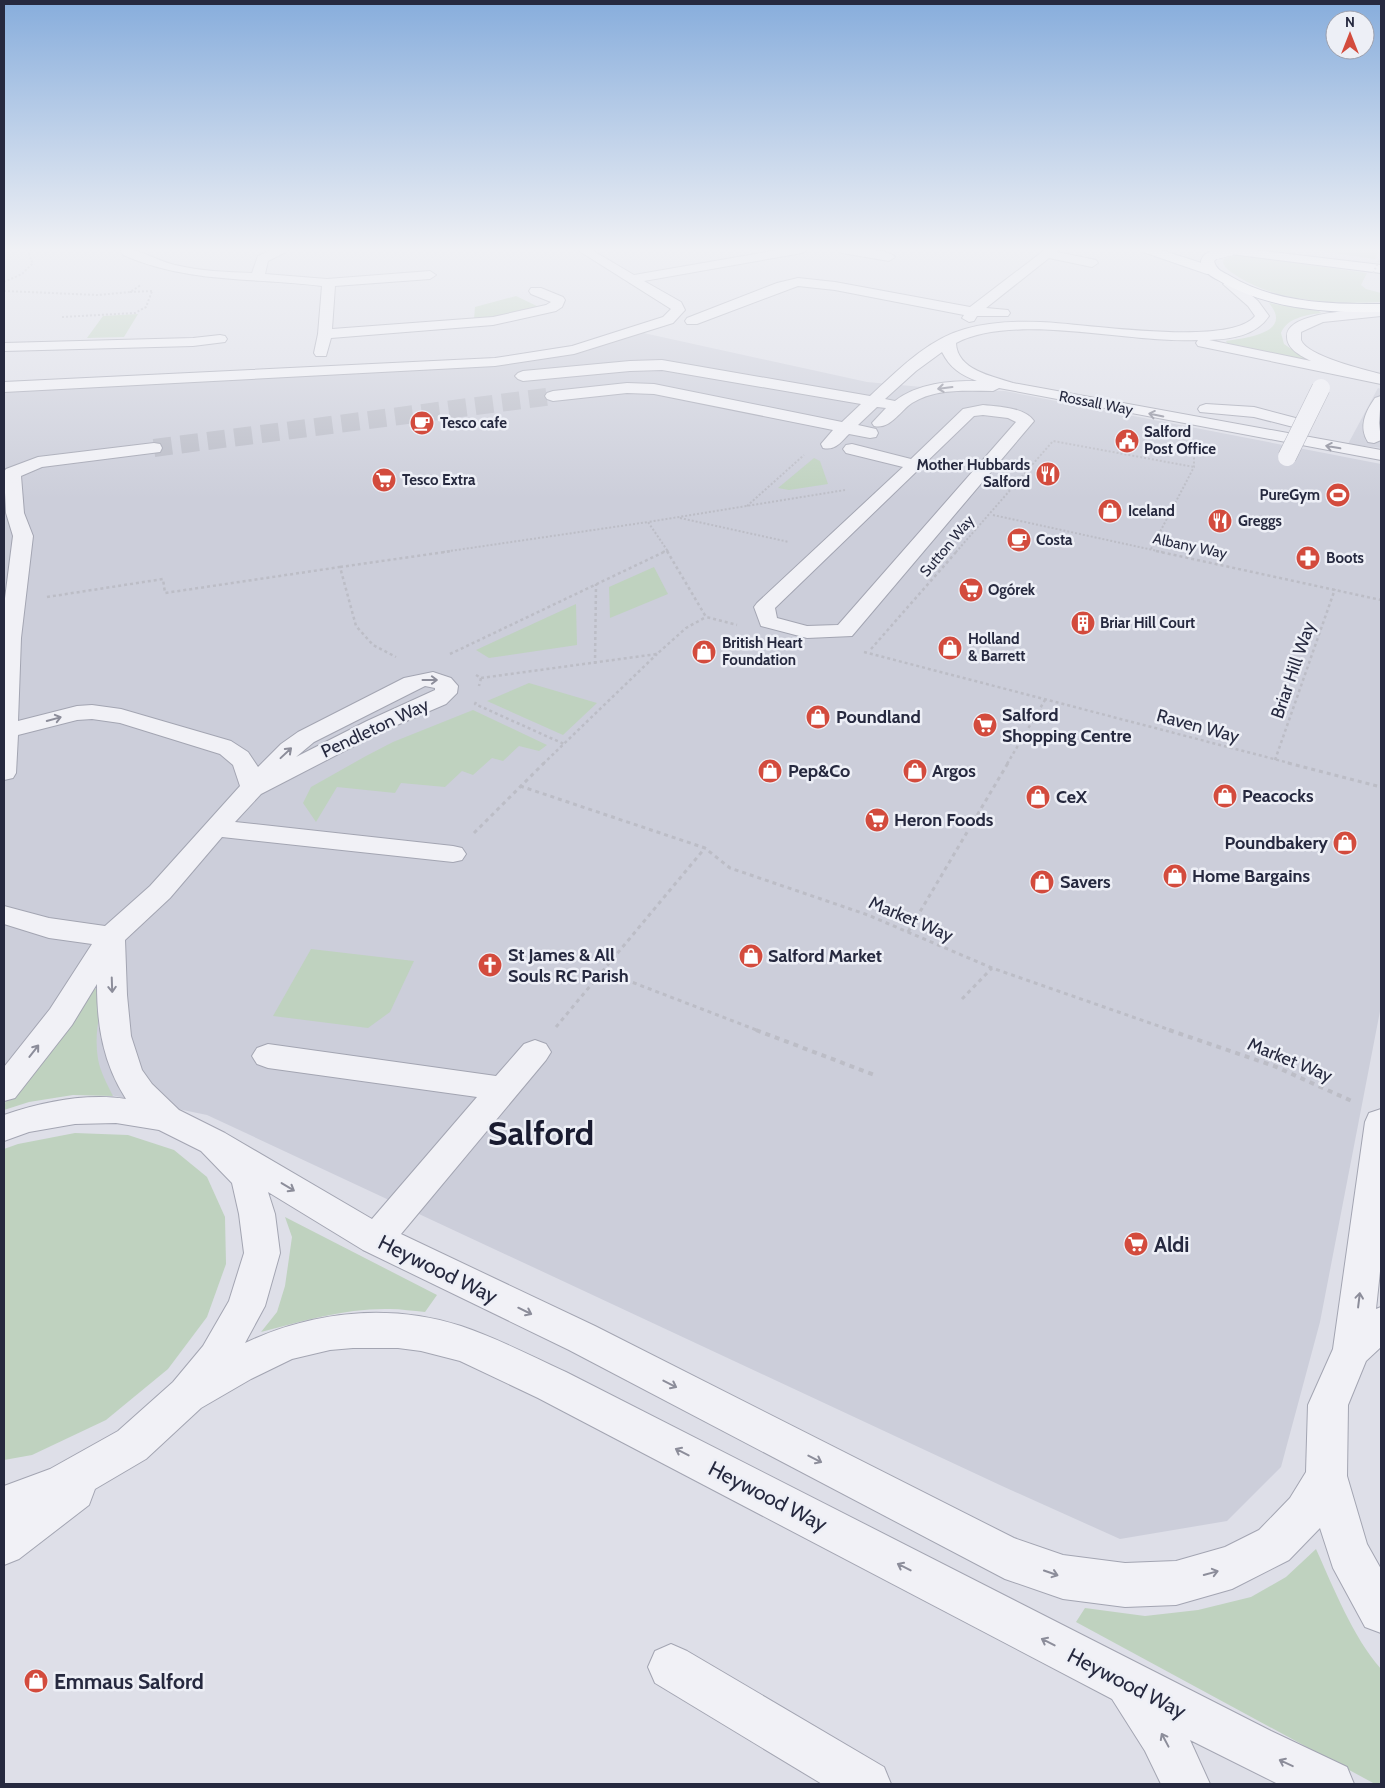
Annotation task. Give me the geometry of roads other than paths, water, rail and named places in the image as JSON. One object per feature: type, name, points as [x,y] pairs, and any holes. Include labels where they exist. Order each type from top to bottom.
[{"type":"street","points":[[308,375],[325,334],[347,332]]},
{"type":"street","points":[[4,387],[38,376],[308,375],[495,362],[574,350],[630,332]]},
{"type":"street","points":[[915,465],[829,444],[931,352],[963,334],[971,332]]},
{"type":"street","points":[[1121,332],[1218,335],[1233,332]]},
{"type":"street","points":[[1294,332],[1295,342],[1299,347],[1326,362],[1381,381]]},
{"type":"street","points":[[1142,334],[1359,373]]},
{"type":"street","points":[[4,347],[193,342],[223,335],[212,356]]},
{"type":"street","name":"Rossall Way","points":[[949,342],[947,349],[964,369],[1011,387],[1192,422],[1381,455]]},
{"type":"street","points":[[38,376],[53,345]]},
{"type":"street","points":[[1279,359],[1311,373],[1318,379],[1321,388],[1287,457]]},
{"type":"street","points":[[504,378],[630,366],[662,365],[898,406]]},
{"type":"street","points":[[1321,388],[1334,384],[1381,381]]},
{"type":"street","points":[[852,449],[898,406],[920,393],[961,386],[1011,387]]},
{"type":"street","points":[[553,396],[627,388],[654,389],[870,433]]},
{"type":"street","points":[[1378,439],[1370,430],[1373,412],[1381,401]]},
{"type":"street","points":[[1192,422],[1197,412],[1206,408],[1254,412],[1318,427]]},
{"type":"street","points":[[983,410],[1012,414],[1026,422],[844,631],[807,632],[768,622],[764,607],[915,465],[969,412],[983,410]]},
{"type":"street","points":[[1346,432],[1378,439]]},
{"type":"street","points":[[4,773],[10,638],[23,536],[15,513],[12,473],[38,462],[154,448]]},
{"type":"street","name":"Pendleton Way","points":[[4,1089],[61,1017],[111,937],[160,892],[215,828],[290,748],[306,737],[408,685],[434,679],[444,683]]},
{"type":"street","points":[[6,732],[76,713],[105,712],[132,718],[192,738],[222,744],[239,757],[247,767],[253,788]]},
{"type":"street","points":[[215,828],[453,854]]},
{"type":"street","points":[[4,915],[49,928],[111,937],[114,1022],[125,1068],[137,1089],[167,1118]]},
{"type":"street","points":[[376,1239],[535,1052]]},
{"type":"street","points":[[268,1056],[504,1089]]},
{"type":"street","points":[[4,1128],[27,1120],[76,1111],[116,1110],[167,1118]]},
{"type":"street","points":[[1370,1113],[1352,1349],[1328,1405],[1326,1476],[1348,1553],[1381,1611]]},
{"type":"street","name":"Heywood Way","points":[[167,1118],[216,1144],[376,1239],[582,1338],[1005,1557],[1063,1577],[1126,1585],[1176,1583],[1232,1567],[1274,1545],[1305,1513],[1326,1476]]},
{"type":"street","points":[[4,1544],[132,1445],[187,1394],[217,1358],[246,1306],[262,1253],[257,1214],[247,1176],[216,1144]]},
{"type":"street","points":[[1352,1349],[1381,1324]]},
{"type":"street","name":"Heywood Way","points":[[187,1394],[242,1363],[290,1343],[334,1333],[378,1329],[421,1333],[461,1344],[552,1385],[1129,1684],[1254,1748],[1330,1784]]},
{"type":"street","points":[[4,1507],[61,1486],[132,1445]]},
{"type":"street","points":[[671,1667],[867,1784]]},
{"type":"street","points":[[1129,1684],[1162,1734],[1186,1784]]},
{"type":"tunnel","points":[[154,448],[553,396]]},
{"type":"place","name":"Tesco cafe","points":[[422,423]]},
{"type":"place","name":"Salford Post Office","points":[[1127,441]]},
{"type":"place","name":"Mother Hubbards Salford","points":[[1048,474]]},
{"type":"place","name":"Tesco Extra","points":[[384,480]]},
{"type":"place","name":"PureGym","points":[[1338,495]]},
{"type":"place","name":"Iceland","points":[[1110,511]]},
{"type":"place","name":"Greggs","points":[[1220,521]]},
{"type":"place","name":"Costa","points":[[1019,540]]},
{"type":"place","name":"Boots","points":[[1308,558]]},
{"type":"place","name":"Ogórek","points":[[971,590]]},
{"type":"place","name":"Briar Hill Court","points":[[1083,623]]},
{"type":"place","name":"Holland & Barrett","points":[[950,648]]},
{"type":"place","name":"British Heart Foundation","points":[[704,652]]},
{"type":"place","name":"Poundland","points":[[818,717]]},
{"type":"place","name":"Salford Shopping Centre","points":[[985,725]]},
{"type":"place","name":"Pep&Co","points":[[770,771]]},
{"type":"place","name":"Argos","points":[[915,771]]},
{"type":"place","name":"Peacocks","points":[[1225,796]]},
{"type":"place","name":"CeX","points":[[1038,797]]},
{"type":"place","name":"Heron Foods","points":[[877,820]]},
{"type":"place","name":"Poundbakery","points":[[1345,843]]},
{"type":"place","name":"Home Bargains","points":[[1175,876]]},
{"type":"place","name":"Savers","points":[[1042,882]]},
{"type":"place","name":"Salford Market","points":[[751,956]]},
{"type":"place","name":"St James & All Souls RC Parish","points":[[490,965]]},
{"type":"place","name":"Aldi","points":[[1136,1244]]},
{"type":"place","name":"Emmaus Salford","points":[[36,1681]]},
{"type":"district","name":"Salford","points":[[541,1133]]}]
